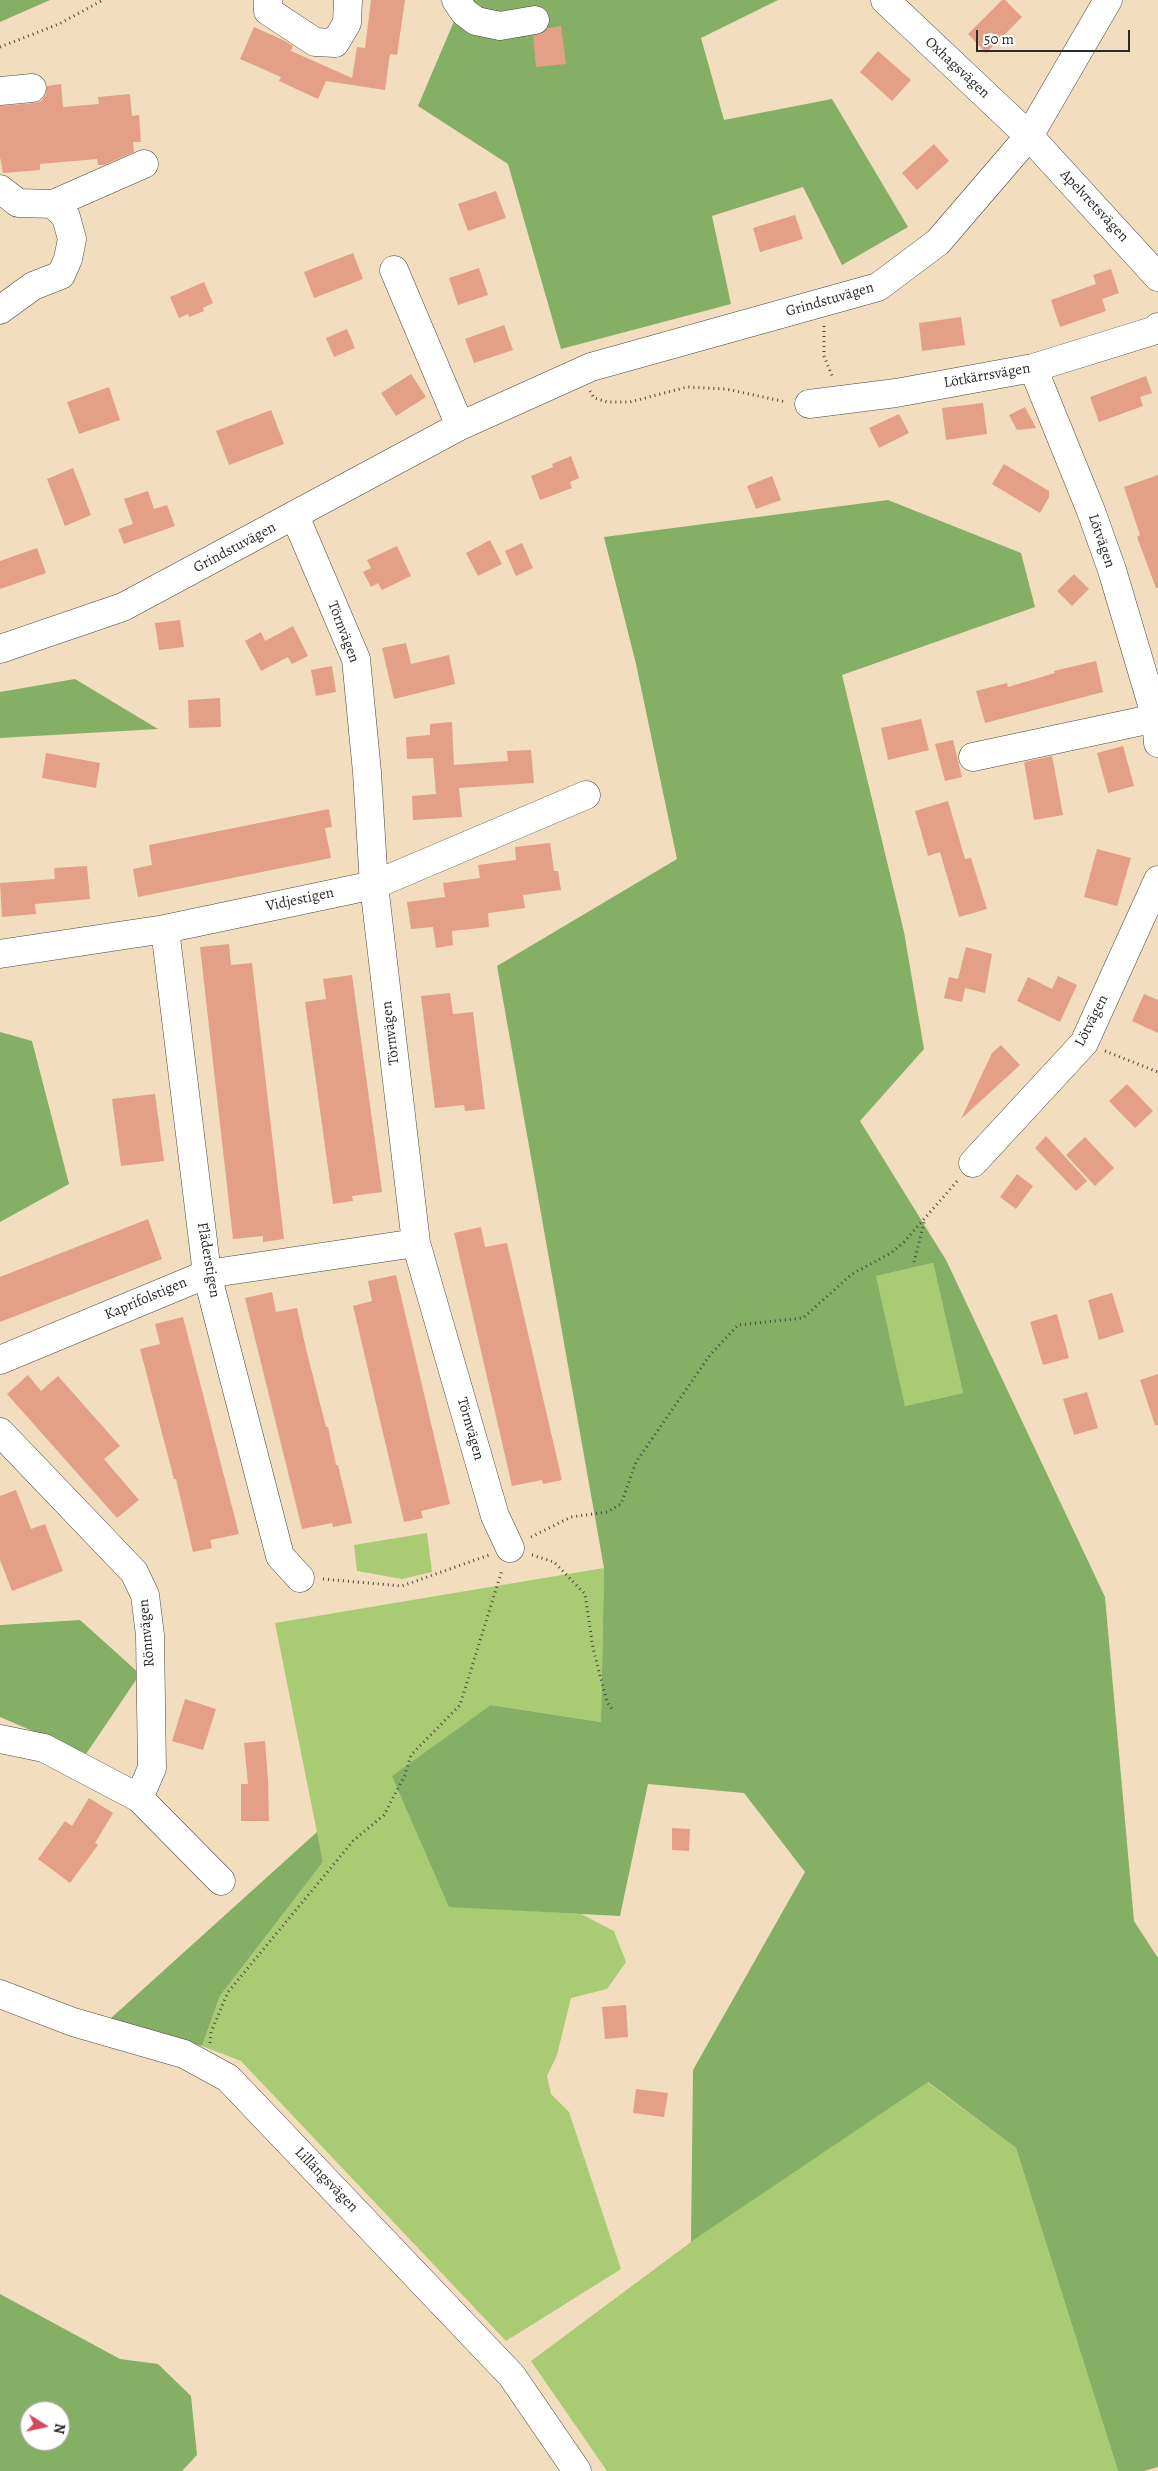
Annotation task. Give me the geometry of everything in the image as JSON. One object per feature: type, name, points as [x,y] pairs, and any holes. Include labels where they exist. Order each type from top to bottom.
[{"type":"street","points":[[268,0],[268,11],[315,42],[335,43],[346,23],[348,0]]},
{"type":"street","points":[[456,0],[464,12],[476,21],[500,26],[535,20]]},
{"type":"street","name":"Oxhagsvägen","points":[[885,0],[1029,136]]},
{"type":"street","name":"Grindstuvägen","points":[[0,650],[123,607],[460,426],[591,367],[878,287],[938,242],[1029,136],[1108,0]]},
{"type":"street","points":[[0,91],[32,88]]},
{"type":"street","name":"Apelvretsvägen","points":[[1029,136],[1158,277]]},
{"type":"street","points":[[0,189],[18,204],[53,204],[144,164]]},
{"type":"street","points":[[0,310],[33,286],[61,275],[68,259],[72,239],[66,217],[53,204]]},
{"type":"street","points":[[394,270],[460,426]]},
{"type":"street","name":"Lötkärrsvägen","points":[[809,404],[896,393],[1034,368],[1156,330],[1158,327]]},
{"type":"street","name":"Lötvägen","points":[[973,756],[1157,731],[1112,570],[1091,511],[1034,368]]},
{"type":"street","name":"Törnvägen","points":[[295,516],[356,659],[367,772],[374,885],[416,1243],[495,1516],[510,1548]]},
{"type":"street","name":"Vidjestigen","points":[[0,954],[165,929],[374,885],[586,795]]},
{"type":"street","name":"Lötvägen","points":[[973,1163],[1084,1043],[1158,880]]},
{"type":"street","name":"Fläderstigen","points":[[165,929],[207,1274],[280,1556],[300,1578]]},
{"type":"street","name":"Kaprifolstigen","points":[[0,1360],[207,1274],[416,1243]]},
{"type":"street","name":"Rönnvägen","points":[[0,1432],[134,1572],[145,1595],[150,1634],[152,1768],[139,1798]]},
{"type":"street","points":[[0,1739],[44,1748],[139,1798],[221,1881]]},
{"type":"street","name":"Lillängsvägen","points":[[0,1994],[73,2022],[184,2054],[228,2078],[512,2376],[578,2471]]},
{"type":"path","points":[[0,48],[59,24],[103,0]]},
{"type":"path","points":[[824,322],[824,356],[842,400]]},
{"type":"path","points":[[587,384],[594,398],[607,402],[630,402],[687,387],[726,389],[784,402],[809,404]]},
{"type":"path","points":[[1084,1043],[1158,1072]]},
{"type":"path","points":[[300,1578],[402,1586],[510,1548],[571,1517],[607,1512],[621,1504],[636,1462],[710,1355],[738,1325],[804,1318],[852,1274],[891,1253],[926,1217],[973,1163]]},
{"type":"path","points":[[914,1262],[926,1217]]},
{"type":"path","points":[[510,1548],[554,1562],[585,1594],[593,1648],[607,1702],[613,1710]]},
{"type":"path","points":[[206,2066],[211,2032],[228,1992],[353,1841],[384,1815],[405,1775],[411,1755],[460,1705],[510,1548]]},
{"type":"green space","points":[[0,0],[50,0],[0,22]]},
{"type":"green space","points":[[463,0],[778,0],[701,38],[724,120],[832,99],[908,227],[842,265],[803,187],[712,216],[731,304],[561,349],[508,164],[418,106]]},
{"type":"green space","points":[[888,500],[1021,553],[1035,607],[842,675],[904,932],[924,1049],[860,1121],[946,1260],[1105,1597],[1134,1921],[1158,1958],[1158,2467],[1144,2471],[1118,2471],[1016,2148],[928,2082],[691,2242],[693,2070],[805,1872],[744,1793],[648,1784],[620,1916],[449,1907],[392,1776],[491,1705],[601,1722],[604,1568],[497,966],[677,859],[636,664],[604,537]],"holes":[[[933,1263],[963,1393],[905,1406],[876,1276]]]},
{"type":"green space","points":[[75,679],[158,729],[0,738],[0,692]]},
{"type":"green space","points":[[0,1032],[32,1041],[69,1184],[0,1222]]},
{"type":"green space","points":[[933,1263],[963,1393],[905,1406],[875,1276]]},
{"type":"green space","points":[[427,1533],[432,1572],[402,1579],[357,1571],[354,1545]]},
{"type":"green space","points":[[604,1568],[601,1722],[491,1705],[449,1906],[581,1914],[614,1931],[626,1962],[607,1989],[571,1998],[557,2055],[547,2076],[551,2094],[569,2112],[621,2269],[506,2341],[241,2061],[202,2046],[220,1996],[323,1862],[275,1623]]},
{"type":"green space","points":[[80,1620],[140,1674],[86,1754],[0,1717],[0,1625]]},
{"type":"green space","points":[[317,1832],[323,1862],[220,1996],[202,2046],[110,2019]]},
{"type":"green space","points":[[927,2082],[1016,2148],[1118,2471],[607,2471],[531,2361],[691,2242]]},
{"type":"green space","points":[[0,2294],[120,2359],[158,2364],[191,2396],[197,2455],[182,2471],[0,2471]]},
{"type":"building","points":[[371,0],[405,0],[397,55],[390,54],[385,90],[326,81],[318,99],[279,81],[281,77],[240,59],[254,27],[293,46],[291,51],[352,78],[357,47],[365,48]]},
{"type":"building","points":[[1002,0],[1005,0],[1022,17],[986,53],[968,34]]},
{"type":"building","points":[[561,26],[566,64],[536,67],[533,36],[545,32],[548,28]]},
{"type":"building","points":[[878,51],[911,80],[892,101],[860,72]]},
{"type":"building","points":[[61,84],[63,107],[99,104],[98,97],[130,94],[132,116],[139,115],[141,142],[133,142],[134,152],[104,165],[98,165],[97,159],[40,164],[40,170],[3,173],[0,157],[0,106],[41,101],[46,95],[47,86]]},
{"type":"building","points":[[934,144],[949,161],[917,190],[902,173]]},
{"type":"building","points":[[496,191],[506,218],[468,231],[458,204]]},
{"type":"building","points":[[795,215],[803,239],[760,252],[753,228]]},
{"type":"building","points":[[353,253],[363,279],[314,298],[304,272]]},
{"type":"building","points":[[479,268],[488,295],[458,305],[449,278]]},
{"type":"building","points":[[1111,269],[1119,293],[1102,299],[1106,311],[1060,327],[1051,300],[1096,284],[1093,275]]},
{"type":"building","points":[[204,282],[213,303],[203,308],[204,311],[189,317],[188,314],[179,318],[170,297]]},
{"type":"building","points":[[961,317],[965,345],[922,351],[919,323]]},
{"type":"building","points":[[504,325],[513,350],[474,363],[465,339]]},
{"type":"building","points":[[347,329],[355,348],[334,357],[326,338]]},
{"type":"building","points":[[411,374],[426,397],[396,416],[381,393]]},
{"type":"building","points":[[1146,376],[1152,393],[1140,397],[1143,406],[1099,422],[1090,397]]},
{"type":"building","points":[[109,387],[120,420],[79,434],[67,402]]},
{"type":"building","points":[[983,403],[987,434],[946,440],[942,408]]},
{"type":"building","points":[[1025,407],[1036,428],[1017,430],[1009,415]]},
{"type":"building","points":[[271,410],[284,444],[229,465],[216,431]]},
{"type":"building","points":[[899,414],[909,433],[879,448],[869,428]]},
{"type":"building","points":[[571,456],[579,478],[570,482],[572,488],[540,500],[531,476],[553,467],[552,464]]},
{"type":"building","points":[[1004,464],[1049,491],[1049,497],[1040,513],[992,484]]},
{"type":"building","points":[[73,468],[91,515],[65,526],[47,479]]},
{"type":"building","points":[[1158,475],[1158,588],[1156,588],[1137,537],[1140,535],[1124,487]]},
{"type":"building","points":[[772,476],[781,500],[756,509],[747,486]]},
{"type":"building","points":[[148,491],[154,509],[167,505],[175,526],[124,544],[118,529],[133,524],[124,499]]},
{"type":"building","points":[[490,540],[502,564],[478,576],[466,553]]},
{"type":"building","points":[[522,543],[533,568],[516,576],[505,551]]},
{"type":"building","points":[[397,546],[411,576],[382,590],[378,583],[371,587],[363,572],[371,568],[367,560]]},
{"type":"building","points":[[37,548],[46,573],[0,589],[0,561]]},
{"type":"building","points":[[1074,574],[1089,589],[1072,606],[1057,591]]},
{"type":"building","points":[[180,620],[184,647],[159,650],[155,623]]},
{"type":"building","points":[[293,626],[308,656],[292,664],[288,657],[261,671],[245,641],[261,632],[265,641]]},
{"type":"building","points":[[406,643],[411,664],[449,655],[455,684],[394,699],[382,648]]},
{"type":"building","points":[[1096,661],[1103,692],[985,723],[976,691],[1007,683],[1008,687],[1055,673],[1054,671]]},
{"type":"building","points":[[332,666],[336,692],[316,696],[311,670]]},
{"type":"building","points":[[220,698],[221,727],[189,728],[188,700]]},
{"type":"building","points":[[921,719],[929,750],[888,760],[881,728]]},
{"type":"building","points":[[452,722],[454,765],[508,761],[507,751],[531,750],[534,783],[459,788],[462,817],[413,820],[412,796],[436,794],[433,758],[407,759],[406,737],[430,735],[430,724]]},
{"type":"building","points":[[953,740],[962,777],[945,781],[935,744]]},
{"type":"building","points":[[1123,746],[1134,786],[1108,793],[1097,753]]},
{"type":"building","points":[[46,753],[100,763],[96,788],[42,778]]},
{"type":"building","points":[[1052,756],[1063,815],[1034,820],[1024,762]]},
{"type":"building","points":[[948,801],[965,859],[971,858],[987,909],[959,917],[940,852],[928,856],[915,811]]},
{"type":"building","points":[[329,809],[332,827],[325,828],[331,858],[138,897],[133,869],[152,865],[149,845]]},
{"type":"building","points":[[550,843],[554,871],[558,871],[561,890],[523,895],[525,908],[488,913],[489,927],[452,931],[453,945],[436,948],[433,927],[411,929],[407,902],[445,897],[443,883],[480,878],[478,865],[516,860],[515,847]]},
{"type":"building","points":[[1097,849],[1131,858],[1117,906],[1084,897]]},
{"type":"building","points":[[87,866],[90,899],[35,904],[36,914],[2,917],[0,883],[55,879],[54,868]]},
{"type":"building","points":[[229,944],[231,965],[252,963],[284,1239],[263,1242],[263,1236],[233,1239],[200,947]]},
{"type":"building","points":[[966,947],[992,954],[985,993],[965,988],[962,1002],[944,998],[949,977],[958,979]]},
{"type":"building","points":[[352,975],[382,1192],[352,1196],[353,1201],[333,1204],[305,1002],[326,999],[323,979]]},
{"type":"building","points":[[1058,976],[1077,985],[1060,1022],[1017,1001],[1028,977],[1052,989]]},
{"type":"building","points":[[450,993],[453,1014],[473,1012],[485,1109],[465,1111],[464,1105],[435,1108],[421,996]]},
{"type":"building","points":[[1144,994],[1158,1000],[1158,1033],[1132,1021]]},
{"type":"building","points":[[1001,1045],[1020,1065],[961,1119],[992,1053]]},
{"type":"building","points":[[1127,1084],[1153,1111],[1135,1128],[1109,1101]]},
{"type":"building","points":[[155,1094],[164,1161],[121,1166],[112,1099]]},
{"type":"building","points":[[1046,1136],[1087,1181],[1076,1191],[1035,1148]]},
{"type":"building","points":[[1085,1137],[1114,1168],[1095,1186],[1066,1155]]},
{"type":"building","points":[[1017,1174],[1033,1186],[1016,1209],[1000,1197]]},
{"type":"building","points":[[148,1219],[162,1259],[0,1322],[0,1277]]},
{"type":"building","points":[[481,1227],[485,1247],[507,1243],[562,1480],[543,1484],[542,1480],[512,1486],[454,1233]]},
{"type":"building","points":[[396,1275],[450,1504],[421,1511],[423,1518],[404,1522],[353,1306],[372,1301],[368,1281]]},
{"type":"building","points":[[272,1292],[276,1312],[297,1308],[352,1523],[333,1527],[332,1523],[302,1529],[245,1298]]},
{"type":"building","points":[[1112,1293],[1124,1332],[1099,1340],[1088,1300]]},
{"type":"building","points":[[1057,1314],[1069,1358],[1043,1365],[1030,1322]]},
{"type":"building","points":[[183,1317],[239,1534],[210,1540],[212,1548],[193,1552],[176,1479],[174,1479],[140,1349],[160,1344],[155,1324]]},
{"type":"building","points":[[1158,1374],[1158,1425],[1155,1425],[1140,1380]]},
{"type":"building","points":[[28,1375],[41,1391],[58,1376],[120,1446],[104,1459],[139,1500],[117,1518],[7,1394]]},
{"type":"building","points":[[1087,1392],[1098,1428],[1074,1435],[1063,1399]]},
{"type":"building","points":[[16,1490],[31,1529],[45,1524],[63,1571],[12,1591],[0,1560],[0,1496]]},
{"type":"building","points":[[185,1699],[216,1709],[203,1750],[172,1741]]},
{"type":"building","points":[[265,1741],[269,1821],[241,1821],[241,1784],[248,1784],[244,1743]]},
{"type":"building","points":[[89,1798],[113,1813],[95,1843],[98,1845],[70,1883],[38,1859],[65,1821],[72,1826]]},
{"type":"building","points":[[672,1828],[690,1829],[689,1851],[672,1850]]},
{"type":"building","points":[[626,2005],[628,2037],[605,2039],[602,2007]]},
{"type":"building","points":[[636,2089],[668,2093],[664,2117],[633,2113]]}]
